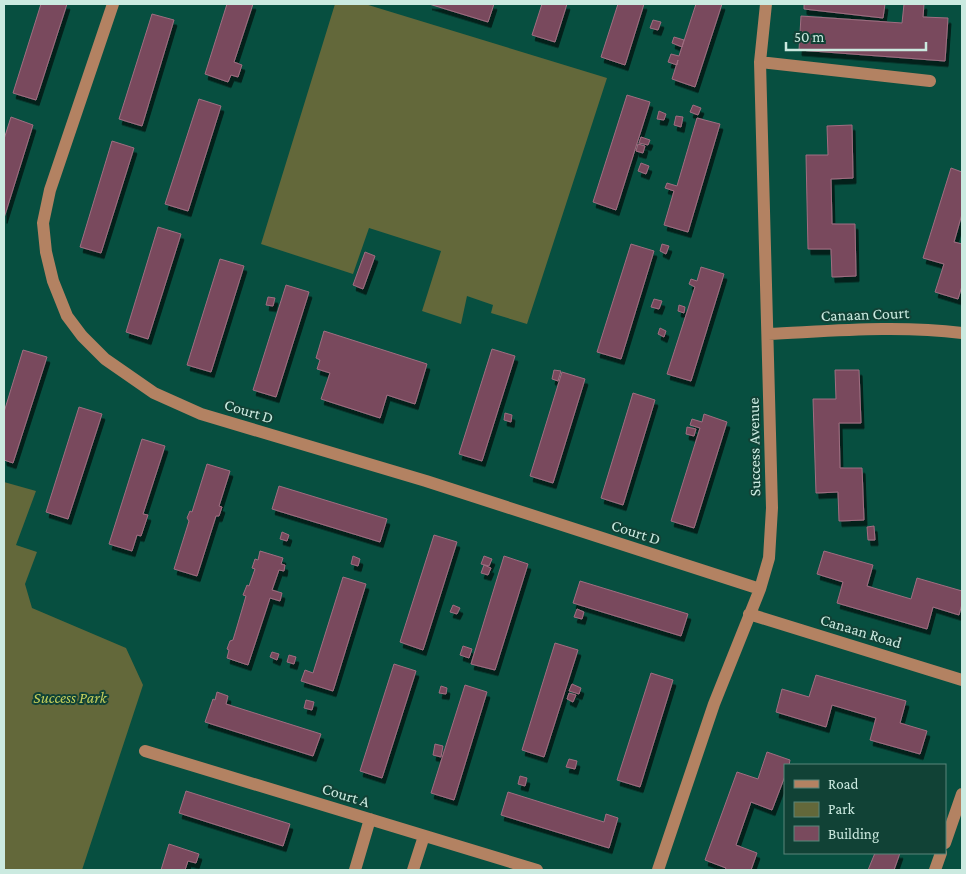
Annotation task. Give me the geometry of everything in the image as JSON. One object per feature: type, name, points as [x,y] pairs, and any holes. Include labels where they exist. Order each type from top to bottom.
[{"type":"street","name":"Court D","points":[[113,4],[50,190],[43,223],[46,252],[53,281],[67,316],[82,336],[105,359],[154,393],[201,414],[426,481],[760,589]]},
{"type":"street","name":"Success Avenue","points":[[658,870],[714,704],[760,589],[769,558],[772,508],[760,62],[766,4]]},
{"type":"street","points":[[760,62],[930,82]]},
{"type":"street","name":"Canaan Court","points":[[768,334],[896,328],[919,328],[962,333]]},
{"type":"street","name":"Canaan Road","points":[[749,614],[962,680]]},
{"type":"street","name":"Court A","points":[[145,751],[537,870]]},
{"type":"street","points":[[946,840],[962,794]]},
{"type":"street","points":[[355,870],[370,819]]},
{"type":"street","points":[[413,870],[424,836]]},
{"type":"street","points":[[935,870],[941,854]]},
{"type":"green space","points":[[335,4],[365,4],[607,78],[527,324],[491,313],[493,305],[467,296],[461,324],[422,311],[441,251],[369,228],[353,274],[261,244]]},
{"type":"green space","name":"Success Park","points":[[4,482],[36,491],[16,545],[37,552],[25,584],[32,608],[126,648],[143,685],[82,870],[4,870]]},
{"type":"building","points":[[41,4],[67,4],[36,100],[13,93]]},
{"type":"building","points":[[227,4],[253,4],[234,62],[242,65],[238,77],[231,75],[228,82],[205,74]]},
{"type":"building","points":[[429,4],[494,4],[488,22]]},
{"type":"building","points":[[542,4],[567,4],[555,42],[532,35]]},
{"type":"building","points":[[618,4],[644,4],[625,65],[601,57]]},
{"type":"building","points":[[696,4],[722,4],[695,87],[672,79],[676,65],[668,62],[671,54],[679,56]]},
{"type":"building","points":[[804,4],[885,4],[883,18],[804,9]]},
{"type":"building","points":[[904,4],[924,4],[923,17],[948,18],[945,61],[799,50],[801,16],[902,23]]},
{"type":"building","points":[[152,14],[174,20],[142,126],[119,119]]},
{"type":"building","points":[[653,20],[661,22],[658,30],[650,28]]},
{"type":"building","points":[[674,37],[684,40],[682,47],[672,43]]},
{"type":"building","points":[[627,95],[650,102],[616,210],[593,202]]},
{"type":"building","points":[[199,99],[221,106],[188,211],[165,204]]},
{"type":"building","points":[[693,105],[701,108],[698,115],[690,112]]},
{"type":"building","points":[[659,111],[666,114],[664,120],[657,119]]},
{"type":"building","points":[[676,116],[683,117],[681,127],[674,125]]},
{"type":"building","points":[[11,117],[33,125],[4,218],[4,139]]},
{"type":"building","points":[[697,118],[720,124],[688,232],[664,225],[674,191],[665,188],[667,183],[677,186]]},
{"type":"building","points":[[852,125],[853,178],[831,179],[832,224],[855,224],[856,276],[832,277],[831,249],[808,249],[806,155],[828,155],[827,126]]},
{"type":"building","points":[[641,137],[650,140],[648,145],[639,143]]},
{"type":"building","points":[[112,141],[134,148],[101,253],[80,247]]},
{"type":"building","points":[[638,144],[645,146],[643,153],[636,151]]},
{"type":"building","points":[[641,163],[649,166],[646,174],[638,171]]},
{"type":"building","points":[[951,168],[962,172],[962,214],[954,242],[962,244],[962,286],[958,299],[935,292],[944,264],[923,258]]},
{"type":"building","points":[[158,227],[181,234],[148,339],[126,332]]},
{"type":"building","points":[[631,244],[654,251],[621,359],[597,352]]},
{"type":"building","points":[[662,244],[669,246],[666,254],[660,251]]},
{"type":"building","points":[[365,252],[375,256],[363,289],[353,285]]},
{"type":"building","points":[[220,259],[244,266],[211,372],[187,365]]},
{"type":"building","points":[[701,267],[724,274],[691,381],[667,374],[695,287],[689,284],[691,279],[697,281]]},
{"type":"building","points":[[286,285],[309,292],[276,397],[253,390]]},
{"type":"building","points":[[268,297],[275,298],[273,306],[266,305]]},
{"type":"building","points":[[654,299],[662,301],[659,309],[651,307]]},
{"type":"building","points":[[679,305],[685,307],[684,313],[678,311]]},
{"type":"building","points":[[660,328],[666,331],[664,337],[658,334]]},
{"type":"building","points":[[324,331],[427,364],[415,404],[387,395],[380,418],[321,399],[330,373],[317,369],[320,360],[316,358]]},
{"type":"building","points":[[492,349],[515,356],[482,461],[459,454]]},
{"type":"building","points":[[23,350],[47,357],[13,463],[4,460],[4,412]]},
{"type":"building","points":[[554,370],[561,371],[558,381],[552,379]]},
{"type":"building","points":[[835,370],[859,370],[861,423],[839,423],[840,468],[862,468],[864,520],[839,521],[838,492],[816,493],[813,399],[836,399]]},
{"type":"building","points":[[562,372],[585,379],[553,483],[530,476]]},
{"type":"building","points":[[633,393],[655,400],[623,505],[601,498]]},
{"type":"building","points":[[79,407],[102,414],[68,519],[46,512]]},
{"type":"building","points":[[505,413],[512,415],[511,422],[504,420]]},
{"type":"building","points":[[704,414],[727,422],[694,528],[671,521],[700,428],[690,425],[692,419],[702,422]]},
{"type":"building","points":[[687,427],[696,429],[694,436],[686,434]]},
{"type":"building","points":[[142,439],[165,446],[143,514],[148,515],[141,536],[137,535],[132,551],[109,544]]},
{"type":"building","points":[[207,464],[230,471],[219,506],[222,507],[219,516],[216,516],[197,576],[174,569],[189,521],[187,518],[190,511],[192,512]]},
{"type":"building","points":[[279,486],[387,519],[380,542],[272,509]]},
{"type":"building","points":[[874,526],[875,540],[868,540],[867,527]]},
{"type":"building","points":[[282,532],[289,535],[287,541],[280,539]]},
{"type":"building","points":[[434,535],[457,542],[423,650],[400,642]]},
{"type":"building","points":[[260,551],[283,558],[281,564],[285,565],[284,571],[279,570],[272,590],[282,593],[280,601],[270,598],[248,665],[227,658],[229,650],[227,649],[230,641],[233,640],[246,596],[243,595],[247,585],[249,586],[255,569],[252,568],[255,559],[258,560]]},
{"type":"building","points":[[824,551],[873,565],[867,586],[911,599],[917,578],[962,591],[962,604],[959,615],[933,607],[927,629],[837,603],[843,582],[817,574]]},
{"type":"building","points":[[353,556],[360,559],[358,566],[351,564]]},
{"type":"building","points":[[484,556],[492,559],[489,566],[481,564]]},
{"type":"building","points":[[504,556],[528,564],[495,670],[471,664]]},
{"type":"building","points":[[484,565],[491,568],[488,575],[481,573]]},
{"type":"building","points":[[343,577],[366,584],[333,691],[301,681],[305,670],[313,673]]},
{"type":"building","points":[[580,581],[688,614],[681,636],[573,603]]},
{"type":"building","points":[[453,605],[460,608],[457,614],[450,612]]},
{"type":"building","points":[[577,609],[584,612],[582,619],[574,617]]},
{"type":"building","points":[[555,643],[578,650],[544,757],[522,750]]},
{"type":"building","points":[[463,646],[472,649],[469,658],[460,655]]},
{"type":"building","points":[[272,652],[279,654],[277,660],[270,657]]},
{"type":"building","points":[[289,655],[296,657],[294,664],[287,662]]},
{"type":"building","points":[[394,664],[416,671],[382,778],[360,771]]},
{"type":"building","points":[[651,673],[673,680],[640,787],[617,780]]},
{"type":"building","points":[[816,675],[906,701],[900,723],[927,731],[920,754],[870,740],[876,718],[832,705],[826,727],[776,712],[782,689],[809,697]]},
{"type":"building","points":[[572,684],[581,688],[579,694],[569,691]]},
{"type":"building","points":[[465,685],[487,692],[454,800],[431,793]]},
{"type":"building","points":[[441,686],[447,688],[446,694],[439,693]]},
{"type":"building","points":[[217,692],[228,696],[226,704],[321,734],[313,756],[205,722]]},
{"type":"building","points":[[569,693],[576,695],[573,702],[567,699]]},
{"type":"building","points":[[306,700],[314,702],[312,710],[304,708]]},
{"type":"building","points":[[435,744],[443,746],[441,757],[433,755]]},
{"type":"building","points":[[767,752],[790,760],[789,764],[784,764],[784,779],[772,810],[751,802],[736,845],[757,853],[751,870],[725,870],[726,868],[705,860],[737,772],[758,779]]},
{"type":"building","points":[[569,759],[577,761],[575,769],[566,767]]},
{"type":"building","points":[[520,776],[527,778],[525,786],[518,784]]},
{"type":"building","points":[[186,791],[290,824],[283,846],[179,813]]},
{"type":"building","points":[[508,792],[604,822],[606,814],[618,818],[609,848],[501,815]]},
{"type":"building","points":[[169,844],[199,854],[196,863],[188,861],[185,870],[161,870]]},
{"type":"building","points":[[875,854],[900,854],[894,870],[868,870]]}]
